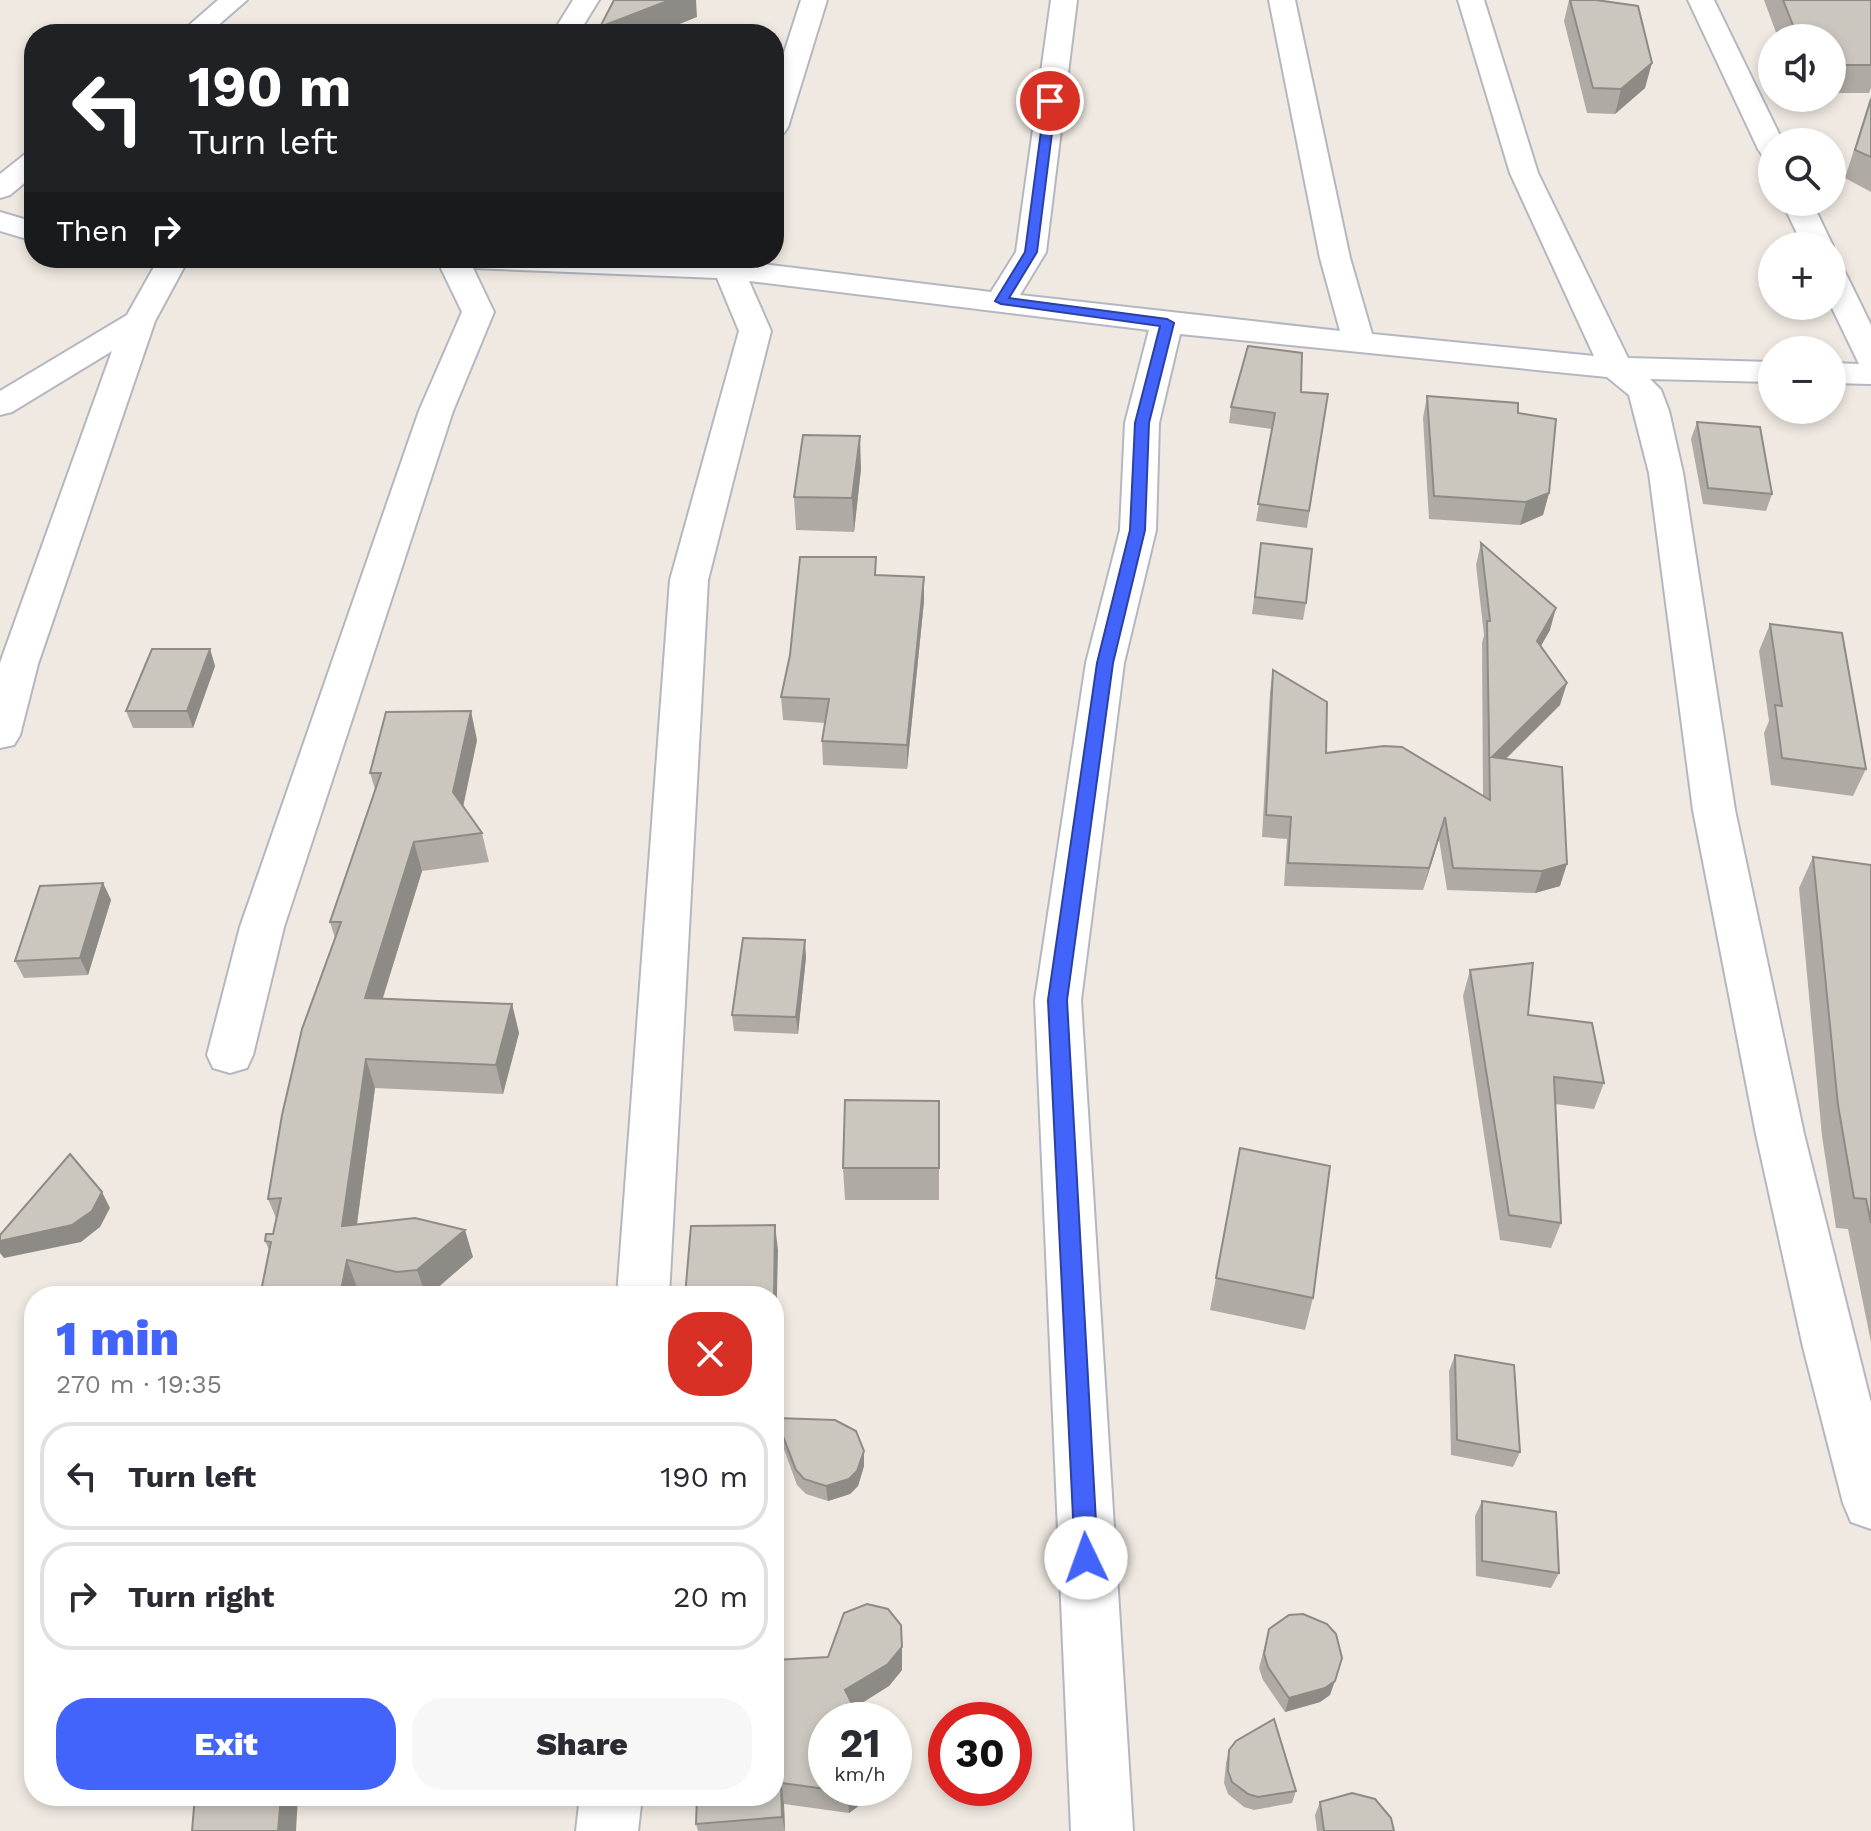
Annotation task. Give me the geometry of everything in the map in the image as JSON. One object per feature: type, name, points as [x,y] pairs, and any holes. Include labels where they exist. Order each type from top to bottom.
[{"type":"street","points":[[204,24],[234,0]]},
{"type":"street","points":[[571,24],[586,0]]},
{"type":"street","points":[[784,95],[814,0]]},
{"type":"street","points":[[1001,301],[1031,252],[1064,0]]},
{"type":"street","points":[[1282,0],[1335,258],[1359,343]]},
{"type":"street","points":[[1471,0],[1524,173],[1616,368],[1644,390],[1652,411],[1666,473],[1714,810],[1780,1134],[1829,1347],[1871,1503]]},
{"type":"street","points":[[1701,0],[1762,128]]},
{"type":"street","points":[[0,189],[24,169]]},
{"type":"street","points":[[0,221],[24,229]]},
{"type":"street","points":[[0,735],[19,664],[139,321],[168,268]]},
{"type":"street","points":[[230,1055],[262,927],[436,411],[478,312],[457,268]]},
{"type":"street","points":[[644,1286],[689,580],[755,331],[731,268]]},
{"type":"street","points":[[759,268],[1167,323],[1359,343],[1616,368],[1758,372]]},
{"type":"street","points":[[1846,305],[1871,358]]},
{"type":"street","points":[[0,405],[139,321]]},
{"type":"street","points":[[1102,1831],[1058,1000],[1105,663],[1138,530],[1142,423],[1167,323]]},
{"type":"street","points":[[1846,373],[1871,374]]},
{"type":"street","points":[[607,1831],[610,1806]]},
{"type":"building","points":[[614,0],[670,0],[608,24],[602,24]]},
{"type":"building","points":[[1570,0],[1638,6],[1652,63],[1621,89],[1593,88]]},
{"type":"building","points":[[1783,0],[1871,0],[1871,65],[1846,65],[1846,24],[1792,24]]},
{"type":"building","points":[[1871,99],[1871,157],[1855,150]]},
{"type":"building","points":[[1248,346],[1302,353],[1301,392],[1328,394],[1309,511],[1258,504],[1275,413],[1231,407]]},
{"type":"building","points":[[1427,396],[1518,403],[1518,413],[1556,419],[1549,493],[1526,502],[1434,496]]},
{"type":"building","points":[[1697,422],[1760,427],[1772,494],[1708,488]]},
{"type":"building","points":[[803,435],[860,436],[852,498],[794,497]]},
{"type":"building","points":[[1261,543],[1312,549],[1306,603],[1255,597]]},
{"type":"building","points":[[1481,543],[1556,608],[1537,641],[1567,683],[1492,757],[1562,767],[1567,864],[1542,871],[1453,868],[1445,817],[1429,868],[1288,863],[1291,817],[1266,815],[1273,670],[1327,702],[1326,753],[1384,746],[1402,747],[1490,800],[1487,621],[1490,621]]},
{"type":"building","points":[[800,557],[876,557],[875,575],[924,577],[907,745],[822,741],[829,699],[781,697],[790,655]]},
{"type":"building","points":[[1770,624],[1842,633],[1866,769],[1782,758],[1775,705],[1782,706]]},
{"type":"building","points":[[152,649],[210,649],[187,711],[126,711]]},
{"type":"building","points":[[471,711],[453,792],[482,833],[414,842],[365,998],[512,1004],[496,1065],[366,1059],[342,1226],[415,1218],[465,1230],[417,1270],[397,1272],[347,1260],[342,1286],[262,1286],[271,1242],[265,1241],[266,1234],[273,1234],[281,1198],[268,1199],[282,1115],[302,1029],[341,922],[330,922],[381,773],[370,773],[386,712]]},
{"type":"building","points":[[1813,857],[1871,865],[1871,1223],[1866,1199],[1854,1198],[1838,1105]]},
{"type":"building","points":[[103,883],[80,958],[15,961],[40,886]]},
{"type":"building","points":[[743,938],[805,940],[796,1017],[732,1015]]},
{"type":"building","points":[[1533,963],[1528,1015],[1592,1023],[1604,1083],[1554,1077],[1561,1223],[1509,1215],[1470,970]]},
{"type":"building","points":[[845,1100],[939,1101],[939,1168],[843,1168]]},
{"type":"building","points":[[1240,1148],[1330,1166],[1313,1298],[1216,1278]]},
{"type":"building","points":[[70,1154],[102,1192],[92,1211],[72,1225],[0,1241],[0,1235]]},
{"type":"building","points":[[775,1225],[774,1286],[686,1286],[691,1226]]},
{"type":"building","points":[[1455,1355],[1514,1365],[1520,1452],[1457,1440]]},
{"type":"building","points":[[784,1418],[835,1420],[856,1431],[864,1451],[857,1471],[849,1479],[826,1486],[804,1479],[796,1470],[784,1439]]},
{"type":"building","points":[[1482,1501],[1556,1512],[1559,1573],[1482,1561]]},
{"type":"building","points":[[867,1604],[888,1609],[901,1625],[902,1647],[888,1664],[845,1690],[851,1702],[808,1702],[808,1787],[784,1783],[784,1659],[828,1657],[844,1613]]},
{"type":"building","points":[[1303,1614],[1327,1624],[1336,1634],[1342,1658],[1335,1681],[1325,1688],[1289,1698],[1268,1667],[1264,1654],[1269,1629],[1289,1615]]},
{"type":"building","points":[[1274,1719],[1296,1791],[1258,1797],[1232,1782],[1228,1771],[1229,1750],[1236,1741]]},
{"type":"building","points":[[1352,1793],[1375,1799],[1391,1818],[1394,1831],[1324,1831],[1320,1802]]},
{"type":"building","points":[[194,1806],[280,1806],[278,1831],[192,1831]]},
{"type":"building","points":[[697,1806],[782,1806],[782,1817],[696,1824]]},
{"type":"route","points":[[1050,101],[1031,252],[1001,301],[1167,323],[1142,423],[1138,530],[1105,663],[1058,1000],[1086,1558]]}]
